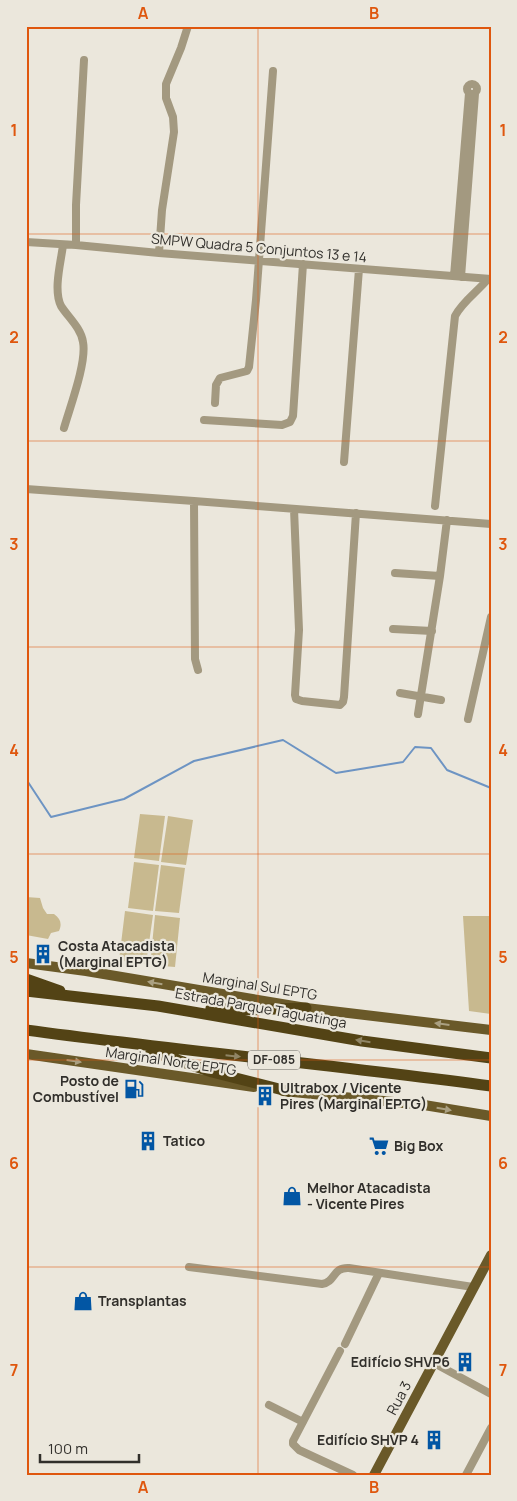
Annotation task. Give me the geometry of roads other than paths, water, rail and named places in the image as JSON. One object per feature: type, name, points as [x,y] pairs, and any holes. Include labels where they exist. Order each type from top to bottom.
[{"type":"highway","points":[[26,979],[85,999]]},
{"type":"highway","name":"Estrada Parque Taguatinga","points":[[26,991],[158,1006],[362,1041],[491,1058]]},
{"type":"highway","points":[[158,1006],[244,1010],[306,1008]]},
{"type":"highway","name":"DF-085","points":[[26,1030],[491,1086]]},
{"type":"highway","points":[[132,1044],[212,1072],[291,1092]]},
{"type":"main road","name":"Marginal Sul EPTG","points":[[26,963],[86,971],[306,1008],[491,1030]]},
{"type":"main road","name":"Marginal Norte EPTG","points":[[26,1054],[291,1092],[424,1106],[491,1116]]},
{"type":"main road","name":"Rua 3","points":[[374,1475],[473,1288],[487,1271],[491,1254]]},
{"type":"street","points":[[159,253],[162,210],[174,132],[173,117],[166,98],[166,84],[182,48],[188,26]]},
{"type":"street","points":[[76,245],[77,177],[84,60]]},
{"type":"street","points":[[214,403],[216,385],[220,378],[247,371],[249,367],[273,71]]},
{"type":"street","points":[[457,276],[472,94]]},
{"type":"street","name":"SMPW Quadra 5 Conjuntos 13 e 14","points":[[26,242],[490,279]]},
{"type":"street","points":[[62,245],[57,289],[59,300],[80,334],[84,347],[80,376],[64,428]]},
{"type":"street","points":[[204,420],[282,425],[290,422],[293,416],[303,264]]},
{"type":"street","points":[[344,462],[358,268]]},
{"type":"street","points":[[435,506],[454,316],[461,306],[490,279]]},
{"type":"street","points":[[26,489],[491,524]]},
{"type":"street","points":[[194,501],[195,660],[198,670]]},
{"type":"street","points":[[294,508],[299,630],[295,695],[296,699],[302,701],[340,705],[344,697],[356,513]]},
{"type":"street","points":[[418,714],[432,631],[447,520]]},
{"type":"street","points":[[395,574],[440,576]]},
{"type":"street","points":[[468,719],[491,617]]},
{"type":"street","points":[[393,629],[432,631]]},
{"type":"street","points":[[400,693],[441,700]]},
{"type":"street","points":[[189,1267],[322,1284],[328,1282],[341,1268],[349,1268],[473,1288]]},
{"type":"street","points":[[353,1475],[299,1450],[295,1447],[293,1441],[343,1348],[379,1273]]},
{"type":"street","points":[[434,1363],[491,1394]]},
{"type":"street","points":[[269,1405],[303,1422]]},
{"type":"street","points":[[466,1475],[491,1428]]},
{"type":"waterway","points":[[26,779],[51,817],[124,799],[194,761],[283,740],[336,773],[403,762],[415,747],[431,748],[447,770],[491,788]]},
{"type":"place","name":"Costa Atacadista (Marginal EPTG)","points":[[43,954]]},
{"type":"place","name":"Posto de Combustível","points":[[134,1089]]},
{"type":"place","name":"Ultrabox / Vicente Pires (Marginal EPTG)","points":[[265,1096]]},
{"type":"place","name":"Tatico","points":[[148,1141]]},
{"type":"place","name":"Big Box","points":[[379,1146]]},
{"type":"place","name":"Melhor Atacadista - Vicente Pires","points":[[292,1196]]},
{"type":"place","name":"Transplantas","points":[[83,1301]]},
{"type":"place","name":"Edifício SHVP6","points":[[465,1362]]},
{"type":"place","name":"Edifício SHVP 4","points":[[434,1440]]}]
